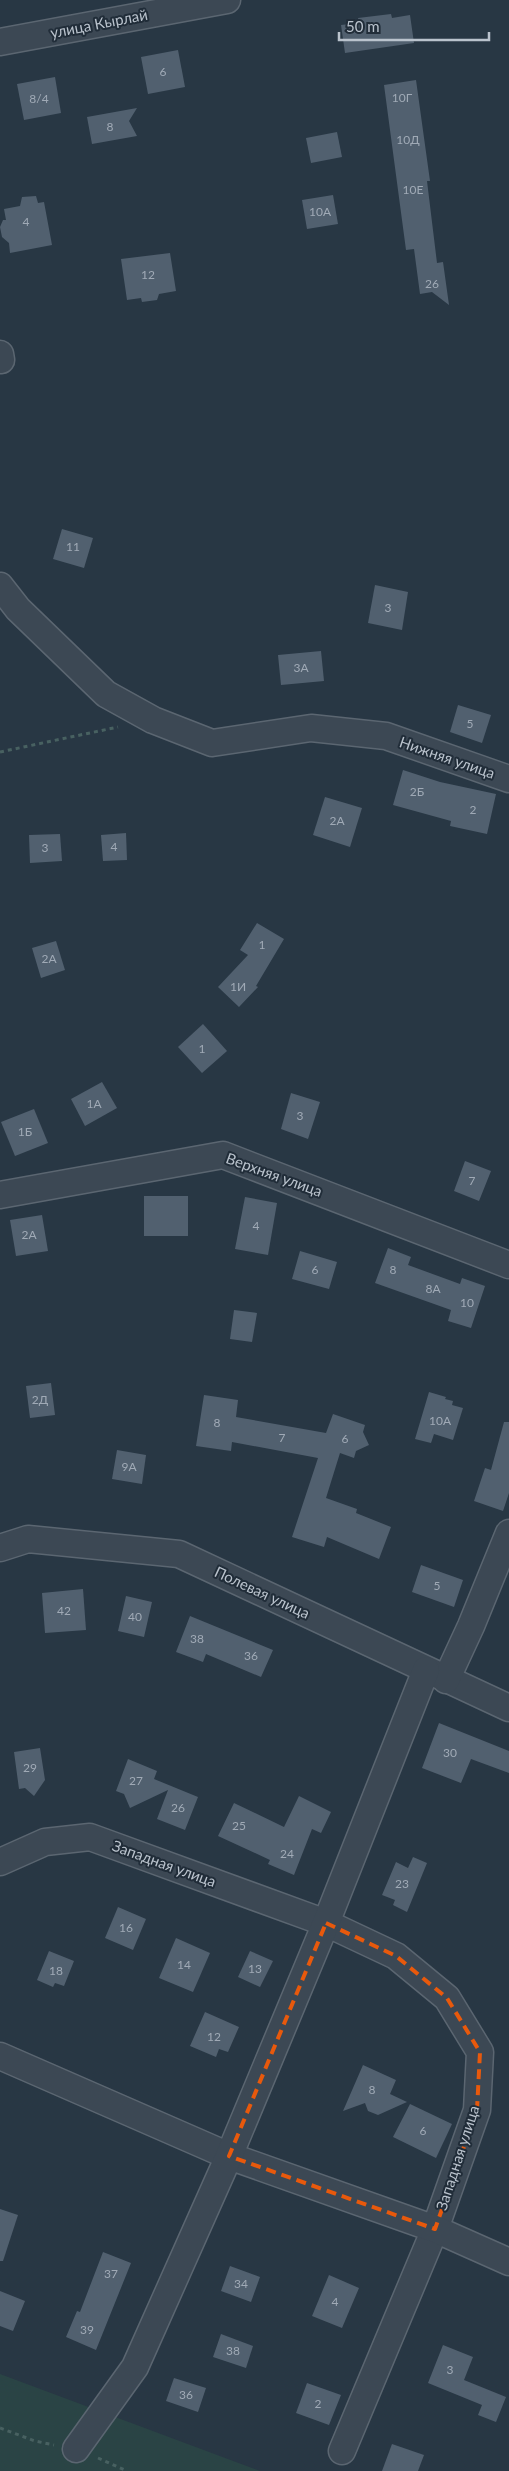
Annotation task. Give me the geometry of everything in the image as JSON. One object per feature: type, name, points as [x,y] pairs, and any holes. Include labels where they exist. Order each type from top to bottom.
[{"type":"street","name":"улица Кырлай","points":[[0,42],[227,0]]},
{"type":"street","name":"Нижняя улица","points":[[0,586],[18,609],[106,694],[153,720],[212,743],[311,728],[386,736],[509,779]]},
{"type":"street","name":"Верхняя улица","points":[[0,1195],[223,1155],[509,1265]]},
{"type":"street","points":[[76,2449],[135,2367],[229,2156],[326,1923],[436,1675],[471,1626],[509,1533]]},
{"type":"street","name":"Полевая улица","points":[[0,1548],[28,1539],[179,1554],[509,1708]]},
{"type":"street","name":"Западная улица","points":[[0,1862],[45,1842],[90,1837],[326,1923],[396,1956],[447,1998],[480,2052],[476,2110],[435,2229],[342,2451]]},
{"type":"street","name":"Западная улица","points":[[0,2056],[229,2156],[435,2229]]},
{"type":"street","points":[[435,2229],[509,2262]]},
{"type":"path","points":[[0,752],[153,720]]},
{"type":"highlighted area","points":[[326,1923],[396,1956],[447,1998],[480,2052],[477,2110],[435,2229],[229,2156]]},
{"type":"green space","points":[[0,2374],[260,2471],[0,2471]]},
{"type":"building","points":[[391,14],[392,18],[410,15],[414,43],[345,53],[341,25],[359,23],[358,18]]},
{"type":"building","points":[[178,50],[185,87],[148,94],[141,57]]},
{"type":"building","points":[[55,77],[61,113],[24,120],[17,84]]},
{"type":"building","points":[[416,80],[430,181],[427,181],[437,263],[443,262],[449,305],[432,292],[420,294],[414,249],[406,250],[384,85]]},
{"type":"building","points":[[137,108],[129,121],[137,136],[92,144],[87,117]]},
{"type":"building","points":[[337,132],[342,157],[311,163],[306,138]]},
{"type":"building","points":[[333,195],[338,224],[307,229],[302,200]]},
{"type":"building","points":[[36,196],[38,203],[44,202],[52,245],[10,253],[9,243],[2,237],[0,227],[3,220],[6,220],[4,209],[20,206],[22,197]]},
{"type":"building","points":[[170,253],[176,291],[159,294],[157,300],[142,302],[141,298],[127,300],[121,259]]},
{"type":"building","points":[[62,529],[93,538],[84,568],[53,559]]},
{"type":"building","points":[[375,585],[408,592],[402,630],[368,623]]},
{"type":"building","points":[[321,651],[324,681],[281,685],[278,655]]},
{"type":"building","points":[[458,705],[491,715],[482,743],[450,732]]},
{"type":"building","points":[[403,770],[440,782],[496,794],[487,834],[450,826],[451,821],[393,805]]},
{"type":"building","points":[[325,797],[362,808],[350,847],[313,835]]},
{"type":"building","points":[[126,833],[127,860],[103,861],[101,835]]},
{"type":"building","points":[[60,834],[62,861],[30,863],[29,835]]},
{"type":"building","points":[[257,923],[284,939],[256,986],[258,987],[239,1007],[218,987],[248,955],[240,950]]},
{"type":"building","points":[[56,941],[65,970],[41,978],[32,948]]},
{"type":"building","points":[[203,1024],[227,1051],[202,1073],[178,1047]]},
{"type":"building","points":[[102,1082],[117,1108],[85,1126],[71,1099]]},
{"type":"building","points":[[291,1093],[320,1102],[308,1139],[281,1129]]},
{"type":"building","points":[[34,1109],[48,1143],[15,1156],[1,1122]]},
{"type":"building","points":[[465,1161],[491,1171],[479,1201],[454,1191]]},
{"type":"building","points":[[144,1196],[188,1196],[188,1236],[144,1236]]},
{"type":"building","points":[[245,1197],[277,1203],[268,1255],[235,1249]]},
{"type":"building","points":[[42,1215],[48,1251],[16,1256],[10,1220]]},
{"type":"building","points":[[388,1248],[411,1257],[408,1265],[460,1284],[462,1278],[485,1286],[471,1328],[448,1321],[451,1310],[375,1283]]},
{"type":"building","points":[[300,1251],[337,1262],[329,1289],[292,1279]]},
{"type":"building","points":[[234,1310],[257,1313],[252,1342],[230,1339]]},
{"type":"building","points":[[51,1383],[55,1415],[30,1418],[26,1386]]},
{"type":"building","points":[[429,1392],[446,1397],[445,1399],[453,1401],[452,1405],[463,1408],[453,1440],[434,1434],[431,1443],[415,1439]]},
{"type":"building","points":[[204,1395],[238,1400],[236,1417],[326,1433],[333,1414],[365,1425],[363,1432],[369,1445],[356,1451],[354,1458],[340,1453],[326,1498],[357,1509],[356,1513],[391,1527],[379,1559],[327,1537],[324,1547],[292,1537],[318,1458],[232,1442],[231,1451],[196,1446]]},
{"type":"building","points":[[504,1422],[509,1422],[509,1493],[503,1511],[474,1501],[485,1468],[491,1470]]},
{"type":"building","points":[[117,1450],[146,1455],[142,1484],[112,1479]]},
{"type":"building","points":[[421,1565],[463,1580],[454,1607],[412,1592]]},
{"type":"building","points":[[83,1589],[86,1630],[45,1633],[42,1593]]},
{"type":"building","points":[[126,1596],[152,1602],[144,1637],[118,1631]]},
{"type":"building","points":[[190,1616],[273,1650],[261,1677],[206,1654],[203,1662],[176,1652]]},
{"type":"building","points":[[439,1723],[509,1751],[509,1773],[471,1759],[461,1783],[422,1768]]},
{"type":"building","points":[[40,1748],[45,1780],[34,1796],[25,1788],[19,1789],[14,1752]]},
{"type":"building","points":[[128,1759],[157,1771],[154,1779],[198,1797],[185,1830],[157,1819],[168,1790],[130,1808],[124,1794],[116,1791]]},
{"type":"building","points":[[299,1796],[331,1812],[321,1833],[312,1829],[294,1875],[268,1864],[270,1860],[218,1836],[234,1803],[284,1827]]},
{"type":"building","points":[[413,1857],[427,1863],[407,1912],[393,1905],[395,1900],[382,1895],[396,1862],[408,1868]]},
{"type":"building","points":[[118,1907],[146,1919],[133,1950],[105,1938]]},
{"type":"building","points":[[176,1938],[210,1953],[193,1992],[159,1978]]},
{"type":"building","points":[[49,1951],[74,1961],[64,1986],[55,1983],[53,1987],[37,1980]]},
{"type":"building","points":[[250,1951],[273,1961],[260,1987],[238,1977]]},
{"type":"building","points":[[205,2012],[239,2027],[228,2052],[219,2049],[216,2057],[190,2046]]},
{"type":"building","points":[[363,2065],[396,2080],[390,2094],[407,2102],[378,2115],[368,2111],[365,2103],[343,2111]]},
{"type":"building","points":[[410,2104],[452,2124],[436,2158],[393,2137]]},
{"type":"building","points":[[0,2209],[18,2215],[3,2261],[0,2261]]},
{"type":"building","points":[[103,2252],[131,2263],[96,2350],[66,2337],[77,2311],[80,2312]]},
{"type":"building","points":[[230,2266],[260,2277],[251,2302],[221,2291]]},
{"type":"building","points":[[329,2275],[359,2288],[342,2328],[312,2316]]},
{"type":"building","points":[[0,2291],[25,2301],[13,2331],[0,2326]]},
{"type":"building","points":[[221,2334],[253,2346],[246,2368],[213,2357]]},
{"type":"building","points":[[443,2345],[473,2357],[464,2380],[506,2397],[496,2422],[478,2415],[482,2405],[428,2383]]},
{"type":"building","points":[[174,2378],[206,2388],[198,2412],[166,2401]]},
{"type":"building","points":[[307,2383],[341,2395],[329,2425],[296,2413]]},
{"type":"building","points":[[392,2444],[424,2455],[418,2471],[382,2471]]}]
